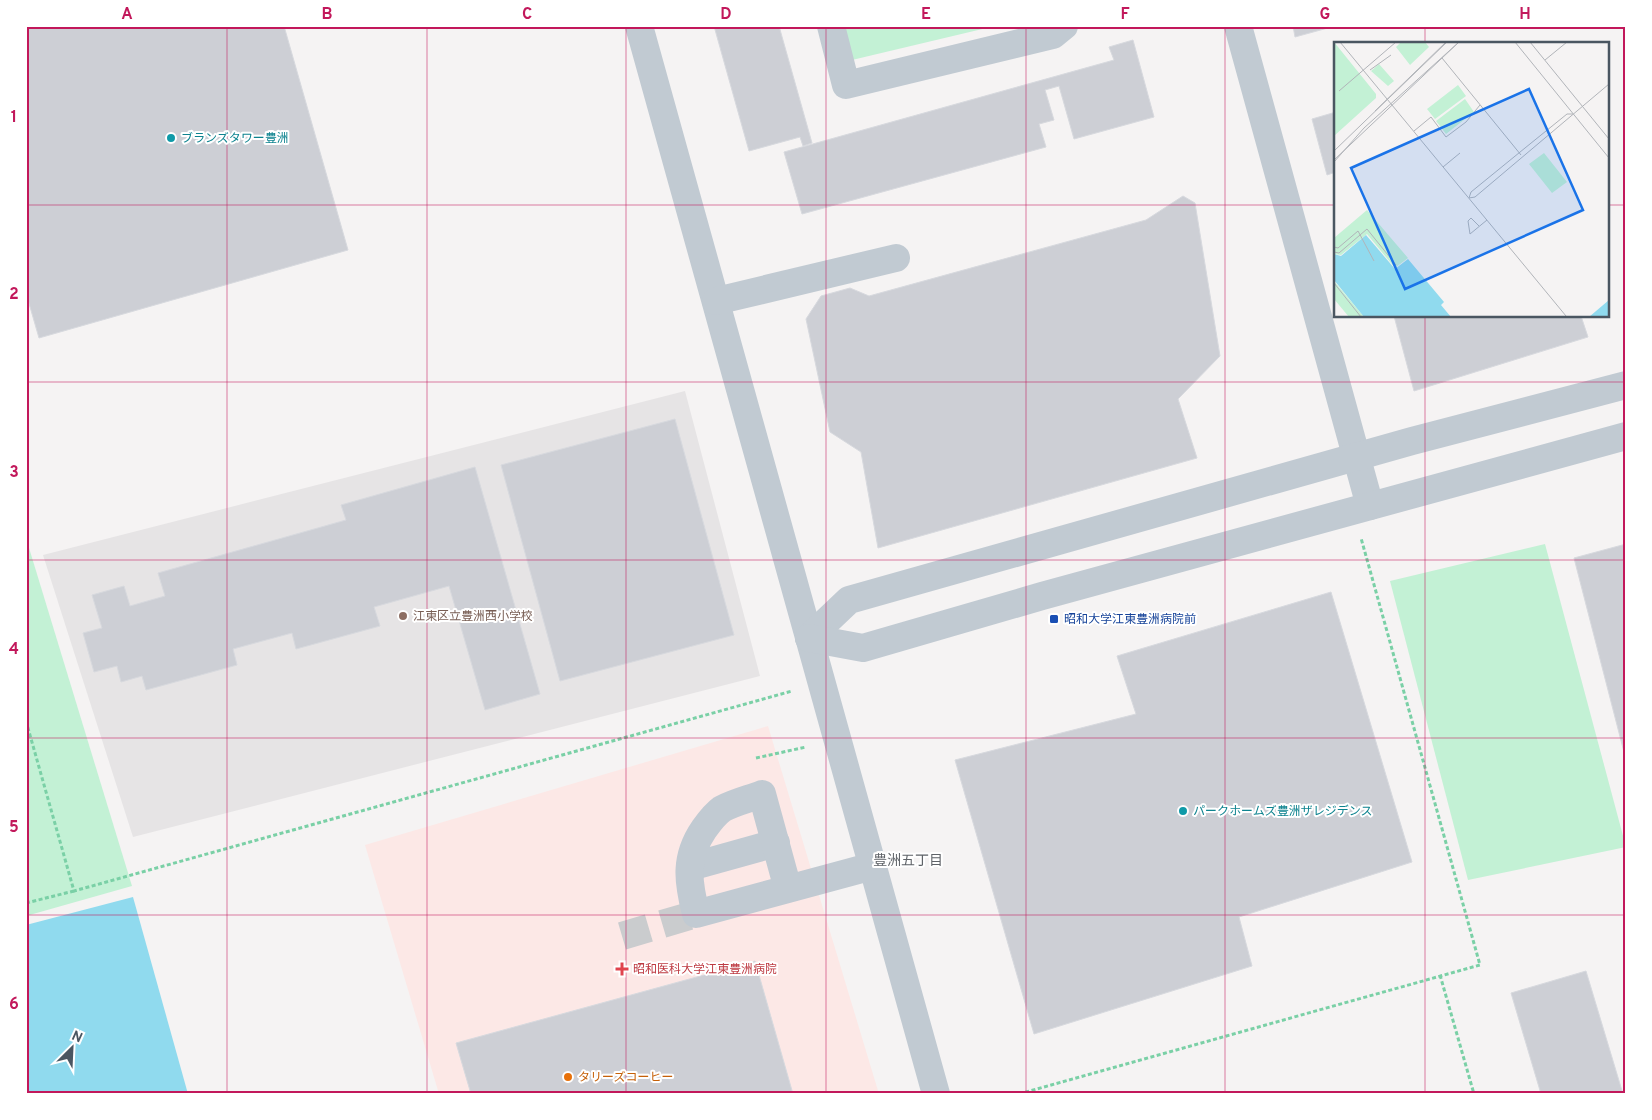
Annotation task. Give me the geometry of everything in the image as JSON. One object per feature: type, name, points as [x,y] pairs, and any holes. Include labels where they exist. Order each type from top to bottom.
[{"type":"street","points":[[639,26],[936,1094]]},
{"type":"street","points":[[831,26],[846,85],[1053,35],[1064,26]]},
{"type":"street","points":[[1238,26],[1370,506]]},
{"type":"street","points":[[716,301],[896,258]]},
{"type":"street","points":[[809,638],[849,600],[1356,457],[1626,385]]},
{"type":"street","points":[[809,638],[863,648],[1042,596],[1626,436]]},
{"type":"street","points":[[788,888],[762,794],[734,803],[720,810],[709,822],[695,844],[690,867],[690,884],[696,914],[873,866]]},
{"type":"street","points":[[690,867],[776,843]]},
{"type":"path","points":[[1019,1094],[1480,965],[1360,534]]},
{"type":"path","points":[[26,903],[792,691]]},
{"type":"path","points":[[26,721],[74,891]]},
{"type":"path","points":[[756,758],[806,747]]},
{"type":"path","points":[[1440,975],[1474,1094]]},
{"type":"shaded area","name":"江東区立豊洲西小学校","points":[[685,391],[760,676],[133,837],[43,555]]},
{"type":"shaded area","name":"昭和医科大学江東豊洲病院","points":[[768,726],[879,1094],[439,1094],[365,845]]},
{"type":"green space","points":[[844,26],[995,26],[852,60]]},
{"type":"green space","points":[[26,538],[132,886],[26,916]]},
{"type":"green space","points":[[1545,544],[1626,847],[1468,880],[1390,581]]},
{"type":"water","points":[[133,897],[188,1094],[26,1094],[26,925]]},
{"type":"building","name":"ブランズタワー豊洲","points":[[26,26],[284,26],[348,250],[39,338],[26,293]]},
{"type":"building","points":[[714,26],[779,26],[812,143],[803,146],[800,137],[749,151]]},
{"type":"building","points":[[1293,26],[1335,26],[1295,37]]},
{"type":"building","points":[[1133,40],[1154,117],[1074,139],[1059,86],[1045,90],[1054,120],[1039,124],[1046,147],[802,214],[784,152],[1114,60],[1109,47]]},
{"type":"building","points":[[1334,113],[1334,173],[1327,175],[1312,119]]},
{"type":"building","points":[[1183,196],[1195,203],[1220,356],[1178,399],[1197,458],[878,548],[861,452],[830,432],[806,319],[821,296],[850,288],[869,296],[1146,220]]},
{"type":"building","points":[[1395,318],[1582,318],[1588,337],[1414,391]]},
{"type":"building","points":[[675,419],[734,635],[560,681],[501,465]]},
{"type":"building","points":[[475,467],[540,694],[485,710],[449,586],[374,607],[380,626],[296,649],[292,633],[233,649],[237,665],[146,690],[142,676],[121,682],[117,666],[94,672],[83,633],[102,628],[92,595],[124,586],[130,606],[165,596],[158,573],[346,520],[341,505]]},
{"type":"building","points":[[1626,544],[1626,760],[1574,558]]},
{"type":"building","name":"パークホームズ豊洲ザレジデンス","points":[[1331,592],[1412,862],[1239,917],[1252,966],[1034,1034],[955,760],[1136,714],[1117,656]]},
{"type":"building","points":[[755,961],[793,1094],[471,1094],[456,1043]]},
{"type":"building","points":[[1586,971],[1623,1094],[1541,1094],[1511,993]]},
{"type":"tunnel","points":[[622,936],[696,914]]},
{"type":"place","name":"ブランズタワー豊洲","points":[[171,138]]},
{"type":"place","name":"江東区立豊洲西小学校","points":[[403,616]]},
{"type":"place","name":"昭和大学江東豊洲病院前","points":[[1054,619]]},
{"type":"place","name":"パークホームズ豊洲ザレジデンス","points":[[1183,811]]},
{"type":"place","name":"昭和医科大学江東豊洲病院","points":[[622,969]]},
{"type":"place","name":"タリーズコーヒー","points":[[568,1077]]},
{"type":"district","name":"豊洲五丁目","points":[[908,860]]}]
